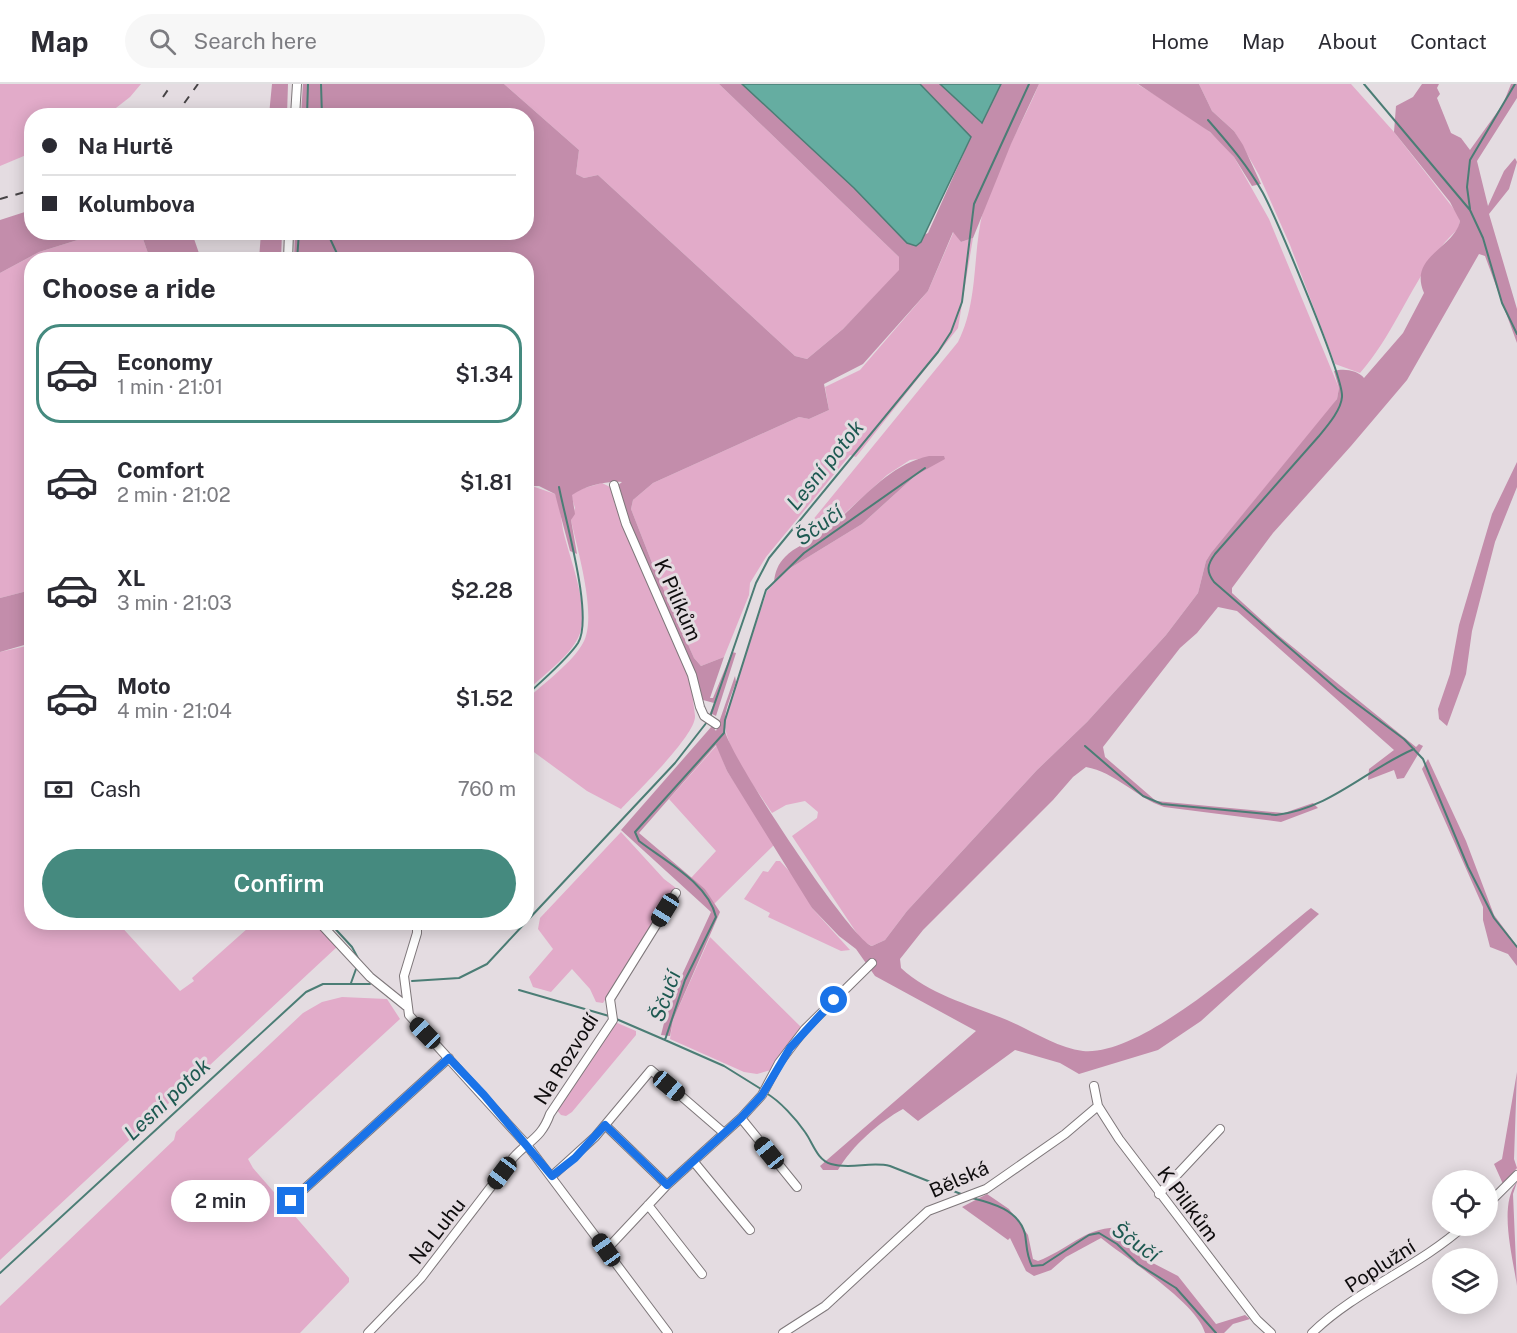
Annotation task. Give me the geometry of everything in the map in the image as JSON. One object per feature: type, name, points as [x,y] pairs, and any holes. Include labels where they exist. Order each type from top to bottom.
[{"type":"street","points":[[296,108],[297,84]]},
{"type":"street","name":"K Pilíkům","points":[[614,485],[626,524],[679,642],[697,689],[700,707],[712,721]]},
{"type":"street","name":"Na Rozvodí","points":[[527,1145],[536,1140],[545,1129],[550,1114],[613,1020],[610,999],[676,892]]},
{"type":"street","points":[[326,930],[376,983],[406,1006]]},
{"type":"street","points":[[417,930],[404,976],[406,1006],[413,1020],[527,1145],[668,1333]]},
{"type":"street","points":[[606,1250],[667,1185],[741,1118],[764,1091],[779,1063],[805,1029],[872,963]]},
{"type":"street","points":[[291,1201],[449,1058]]},
{"type":"street","points":[[552,1176],[575,1158],[651,1070],[724,1132]]},
{"type":"street","name":"K Pilíkům","points":[[1094,1086],[1098,1106],[1159,1194],[1257,1320],[1271,1333]]},
{"type":"street","name":"Bělská","points":[[783,1333],[825,1306],[928,1211],[986,1189],[1065,1134],[1098,1106]]},
{"type":"street","points":[[741,1118],[797,1187]]},
{"type":"street","points":[[605,1125],[667,1185]]},
{"type":"street","points":[[1159,1194],[1220,1129]]},
{"type":"street","name":"Na Luhu","points":[[369,1333],[421,1278],[513,1158],[527,1145]]},
{"type":"street","points":[[694,1162],[750,1230]]},
{"type":"street","points":[[1498,1194],[1517,1175]]},
{"type":"street","points":[[648,1205],[702,1274]]},
{"type":"street","name":"Poplužní","points":[[1312,1333],[1337,1313],[1452,1236]]},
{"type":"shaded area","points":[[0,84],[141,84],[116,108],[24,108],[24,156],[0,166]]},
{"type":"shaded area","points":[[272,84],[288,84],[287,108],[270,108]]},
{"type":"shaded area","points":[[303,84],[504,84],[531,108],[301,108]]},
{"type":"shaded area","points":[[504,84],[719,84],[899,257],[900,270],[843,329],[807,359],[795,356],[598,175],[584,178],[576,174],[579,150],[534,108]]},
{"type":"shaded area","points":[[719,84],[742,84],[854,188],[907,243],[928,233],[971,137],[920,84],[940,84],[981,123],[1001,84],[1039,84],[1011,144],[973,238],[961,242],[953,232],[928,291],[863,364],[824,384],[829,410],[809,419],[799,417],[653,483],[633,500],[631,509],[694,658],[701,666],[724,657],[710,698],[713,698],[732,652],[736,653],[716,716],[710,713],[714,703],[703,700],[684,646],[636,541],[617,486],[622,482],[596,485],[572,495],[575,514],[571,520],[577,554],[570,551],[555,494],[534,486],[534,252],[294,252],[295,240],[534,240],[534,110],[579,150],[576,174],[584,178],[598,175],[795,356],[807,359],[843,329],[899,270],[899,257]]},
{"type":"shaded area","points":[[742,84],[920,84],[971,137],[921,242],[916,246],[907,243],[854,188]]},
{"type":"shaded area","points":[[940,84],[1001,84],[982,123]]},
{"type":"shaded area","points":[[1039,84],[1137,84],[1195,119],[1224,145],[1234,157],[1269,219],[1339,388],[1337,399],[1211,553],[1206,561],[1198,593],[1166,635],[1087,722],[1037,770],[907,911],[885,940],[872,946],[862,941],[792,836],[817,818],[818,812],[805,801],[786,805],[772,813],[736,757],[726,733],[724,720],[767,591],[787,570],[862,524],[916,475],[943,456],[910,460],[887,475],[823,533],[813,538],[805,534],[807,527],[958,342],[969,310],[980,228],[988,195]]},
{"type":"shaded area","points":[[1138,84],[1199,84],[1212,111],[1234,131],[1243,145],[1261,184],[1252,186],[1234,157],[1210,132]]},
{"type":"shaded area","points":[[1199,84],[1351,84],[1394,132],[1457,213],[1460,221],[1458,229],[1430,261],[1386,337],[1360,373],[1335,364],[1290,245],[1259,175],[1234,131],[1212,111]]},
{"type":"shaded area","points":[[1422,84],[1439,84],[1437,88],[1440,94],[1437,98],[1451,133],[1461,138],[1470,150],[1503,104],[1511,84],[1517,84],[1517,98],[1477,161],[1488,206],[1504,171],[1515,158],[1517,162],[1509,189],[1489,214],[1517,309],[1517,343],[1485,256],[1479,254],[1407,380],[1273,533],[1232,588],[1232,593],[1278,635],[1416,747],[1419,744],[1423,746],[1404,778],[1397,779],[1394,770],[1368,780],[1369,769],[1394,750],[1237,611],[1218,607],[1197,633],[1180,648],[1103,747],[1105,757],[1156,801],[1284,813],[1313,803],[1318,808],[1281,822],[1164,807],[1144,798],[1107,774],[1086,767],[1073,777],[1053,800],[923,930],[900,959],[901,968],[938,992],[1064,1046],[1083,1051],[1109,1048],[1138,1037],[1169,1019],[1233,972],[1311,908],[1319,914],[1201,1021],[1158,1050],[1079,1074],[1060,1063],[1015,1050],[918,1121],[903,1109],[894,1114],[858,1144],[838,1170],[823,1170],[820,1166],[976,1031],[875,976],[856,949],[839,936],[812,908],[727,771],[716,745],[639,833],[705,889],[720,912],[673,1020],[670,1036],[661,1035],[669,1003],[711,912],[621,830],[712,726],[716,731],[735,676],[736,682],[724,725],[732,747],[747,775],[841,914],[872,946],[885,940],[907,911],[1037,770],[1087,722],[1166,635],[1198,593],[1206,561],[1211,553],[1337,399],[1339,388],[1334,371],[1350,370],[1364,378],[1403,333],[1424,293],[1421,280],[1422,270],[1427,261],[1450,239],[1460,221],[1450,202],[1394,132],[1396,106],[1413,97]]},
{"type":"shaded area","points":[[24,212],[24,240],[78,240],[39,252],[24,252],[24,260],[0,273],[0,220]]},
{"type":"shaded area","points":[[954,231],[961,242],[973,238],[958,328],[856,457],[850,455],[766,557],[750,583],[749,595],[724,657],[701,666],[694,658],[654,568],[631,509],[633,500],[653,483],[799,417],[809,419],[829,410],[825,387],[860,370],[928,291]]},
{"type":"shaded area","points":[[78,240],[143,240],[148,252],[39,252]]},
{"type":"shaded area","points":[[143,240],[194,240],[199,252],[148,252]]},
{"type":"shaded area","points":[[260,240],[282,240],[281,252],[260,252]]},
{"type":"shaded area","points":[[24,260],[24,592],[0,598],[0,273]]},
{"type":"shaded area","points":[[929,456],[944,456],[945,459],[916,475],[862,524],[787,570],[774,582],[779,565],[789,553],[833,524],[884,478],[913,461]]},
{"type":"shaded area","points":[[1517,462],[1517,487],[1495,542],[1472,631],[1466,674],[1447,726],[1439,719],[1438,709],[1450,674],[1459,625],[1492,514]]},
{"type":"shaded area","points":[[602,483],[610,487],[616,500],[614,502],[690,675],[695,716],[693,725],[676,750],[621,809],[587,791],[534,752],[534,693],[572,658],[583,643],[587,631],[585,583],[571,520],[575,508],[571,495],[581,489]]},
{"type":"shaded area","points":[[534,487],[555,494],[581,600],[582,627],[574,645],[534,685]]},
{"type":"shaded area","points":[[24,592],[24,645],[0,652],[0,598]]},
{"type":"shaded area","points":[[24,647],[24,930],[124,930],[180,991],[194,981],[192,978],[246,930],[323,930],[338,946],[0,1260],[0,652]]},
{"type":"shaded area","points":[[717,745],[727,771],[775,844],[714,904],[705,889],[691,878],[716,851],[669,799]]},
{"type":"shaded area","points":[[1428,759],[1466,841],[1494,915],[1517,946],[1517,966],[1508,954],[1490,947],[1483,920],[1483,907],[1422,769]]},
{"type":"shaded area","points":[[621,832],[664,879],[676,888],[603,1003],[596,1002],[590,989],[572,969],[551,992],[533,987],[529,977],[553,949],[538,929],[540,918]]},
{"type":"shaded area","points":[[776,861],[780,861],[800,883],[812,908],[850,950],[841,951],[768,917],[770,913],[744,899],[763,871],[768,872]]},
{"type":"shaded area","points":[[710,937],[803,1029],[771,1070],[757,1074],[744,1072],[670,1039],[673,1020]]},
{"type":"shaded area","points":[[342,997],[387,999],[400,1019],[248,1159],[253,1168],[349,1278],[349,1282],[300,1333],[0,1333],[0,1306],[174,1140],[176,1132],[303,1013],[322,1002]]},
{"type":"shaded area","points":[[615,1022],[636,1031],[636,1035],[572,1112],[566,1116],[561,1115],[555,1108]]},
{"type":"shaded area","points":[[1517,1072],[1514,1159],[1517,1168],[1503,1184],[1494,1164],[1502,1159]]},
{"type":"shaded area","points":[[1517,1182],[1513,1194],[1517,1286],[1508,1232],[1508,1204]]},
{"type":"shaded area","points":[[987,1194],[1009,1209],[1028,1235],[1033,1259],[1038,1261],[1098,1230],[1121,1228],[1147,1260],[1178,1276],[1216,1324],[1245,1315],[1250,1319],[1233,1324],[1224,1333],[1205,1333],[1189,1308],[1175,1295],[1101,1238],[1066,1257],[1051,1270],[1034,1276],[1026,1271],[1010,1238],[1008,1240],[962,1207]]},
{"type":"waterway","points":[[307,108],[308,84]]},
{"type":"waterway","points":[[321,84],[322,108]]},
{"type":"waterway","name":"Lesní potok","points":[[710,717],[756,583],[769,558],[938,352],[951,332],[962,302],[974,204],[1029,84]]},
{"type":"waterway","points":[[1364,84],[1470,210],[1483,238],[1502,303],[1517,334]]},
{"type":"waterway","points":[[1470,209],[1467,187],[1470,160],[1515,84]]},
{"type":"waterway","points":[[1208,120],[1245,164],[1263,193],[1321,330],[1340,384],[1342,397],[1337,412],[1323,432],[1215,554],[1209,565],[1210,575],[1214,582],[1337,689],[1404,739],[1423,759],[1468,867],[1494,918],[1517,947]]},
{"type":"waterway","points":[[298,240],[298,252]]},
{"type":"waterway","points":[[331,240],[336,252]]},
{"type":"waterway","name":"Ščučí","points":[[761,1089],[724,1066],[665,1040],[685,980],[716,917],[711,905],[695,883],[639,841],[635,832],[724,733],[725,720],[766,590],[804,553],[925,468]]},
{"type":"waterway","points":[[534,688],[573,650],[582,630],[581,591],[559,487]]},
{"type":"waterway","name":"Lesní potok","points":[[534,913],[675,763],[707,722]]},
{"type":"waterway","points":[[1085,746],[1143,796],[1162,804],[1276,815],[1296,811],[1331,797],[1414,749]]},
{"type":"waterway","points":[[336,930],[352,947],[359,960]]},
{"type":"waterway","name":"Lesní potok","points":[[412,981],[459,978],[487,964],[519,930]]},
{"type":"waterway","points":[[351,983],[356,969]]},
{"type":"waterway","name":"Lesní potok","points":[[0,1273],[306,992],[323,984],[370,984]]},
{"type":"waterway","points":[[519,990],[609,1016]]},
{"type":"waterway","points":[[614,1018],[665,1040]]},
{"type":"waterway","name":"Ščučí","points":[[766,1093],[792,1116],[826,1162],[838,1166],[875,1164],[890,1166],[961,1194]]},
{"type":"waterway","name":"Ščučí","points":[[972,1198],[1004,1209],[1017,1219],[1025,1234],[1032,1266],[1043,1265],[1089,1235],[1099,1233],[1117,1244],[1138,1264],[1176,1288],[1216,1333]]},
{"type":"railway","points":[[163,97],[172,84]]},
{"type":"railway","points":[[181,108],[198,84]]},
{"type":"railway","points":[[0,199],[24,192]]},
{"type":"route","points":[[291,1201],[449,1058],[484,1095],[552,1176],[575,1158],[605,1125],[667,1185],[741,1118],[762,1095],[790,1048],[834,1000]]}]
